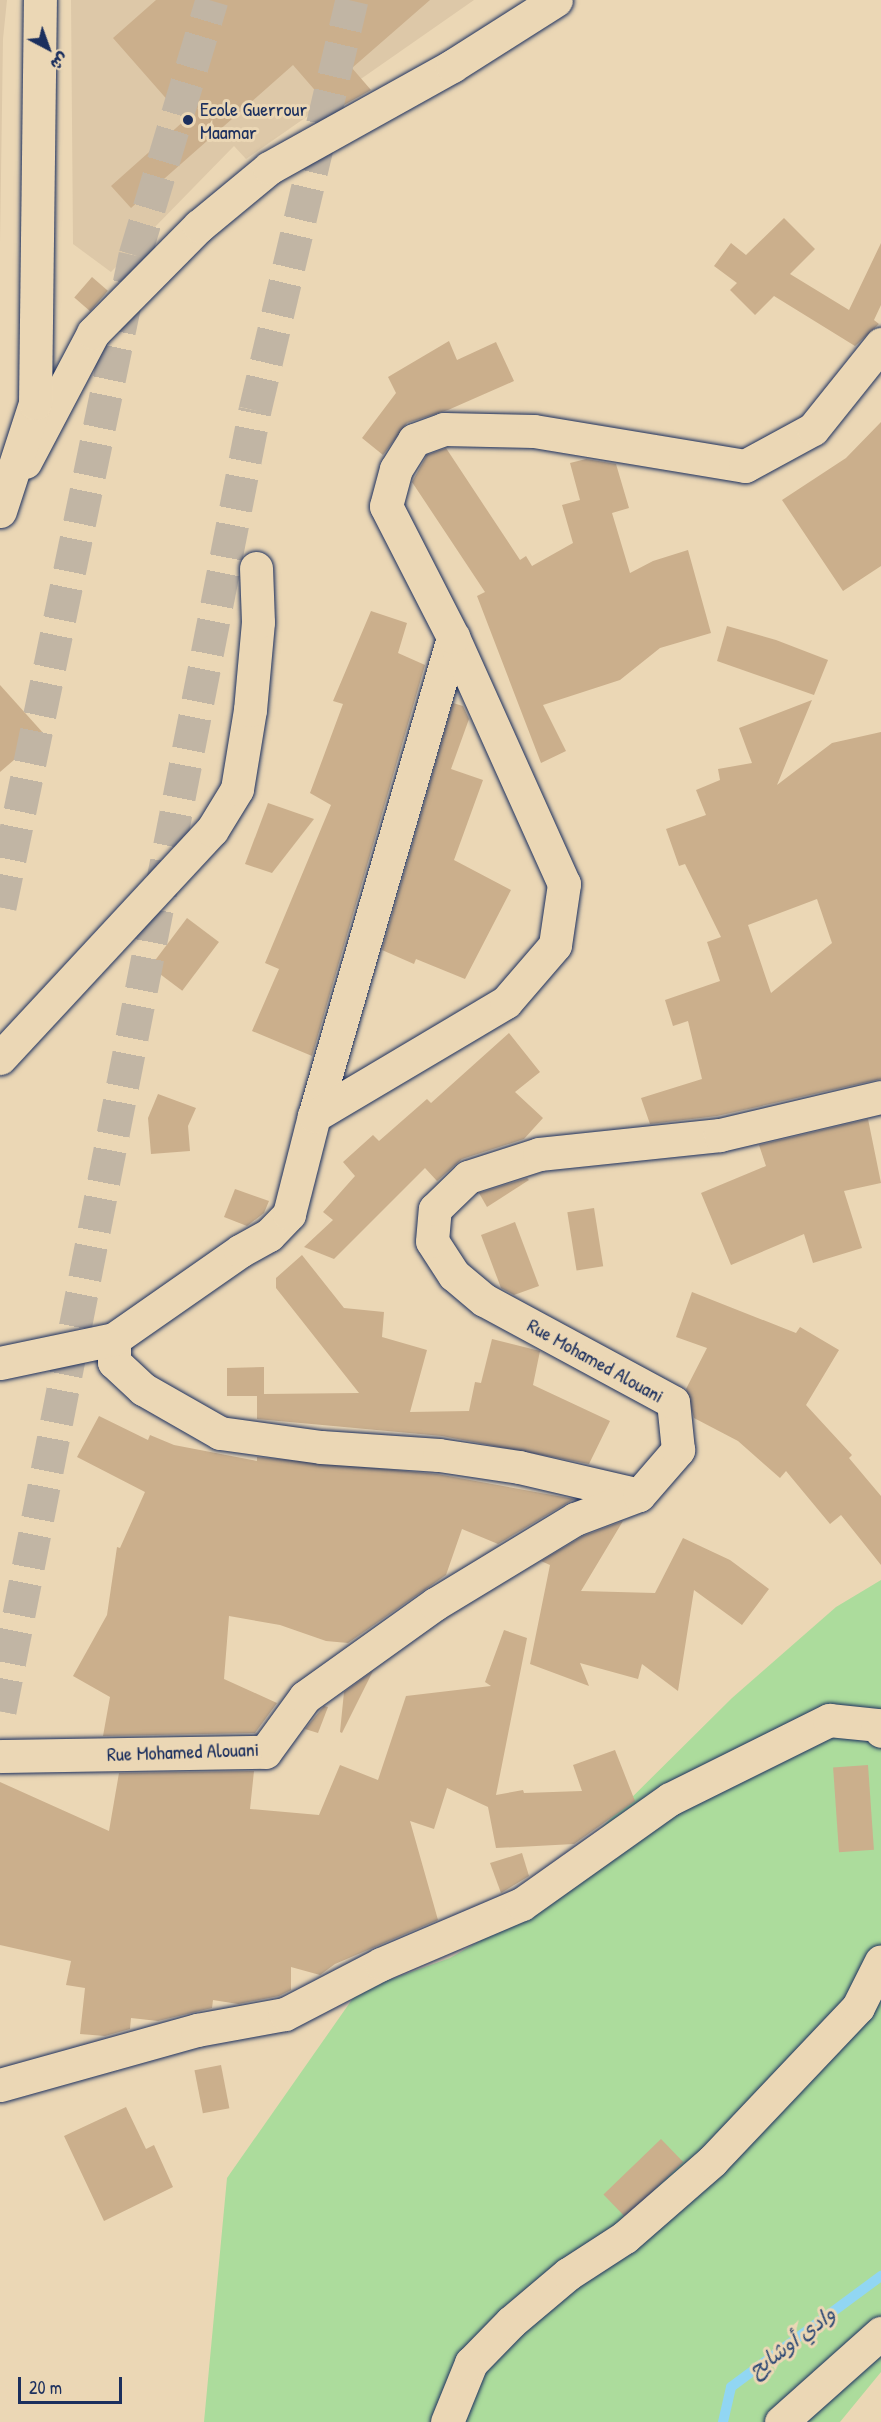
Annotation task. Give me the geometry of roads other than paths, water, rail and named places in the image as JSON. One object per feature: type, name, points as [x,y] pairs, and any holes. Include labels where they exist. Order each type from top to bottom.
[{"type":"street","points":[[2,503],[35,403],[40,0]]},
{"type":"street","points":[[2,503],[93,333],[199,226],[269,168],[452,66],[556,0]]},
{"type":"street","points":[[314,1116],[506,1002],[555,945],[564,884],[453,637],[386,506],[396,469],[414,440],[444,429],[534,431],[745,466],[813,429],[881,344]]},
{"type":"street","points":[[0,1058],[212,830],[237,789],[250,710],[258,622],[255,568]]},
{"type":"street","points":[[0,1363],[114,1339],[240,1251],[269,1235],[289,1214],[314,1116],[453,637]]},
{"type":"street","name":"Rue Mohamed Alouani","points":[[0,1756],[265,1752],[305,1696],[435,1604],[575,1519],[639,1495],[678,1450],[673,1402],[484,1300],[454,1275],[432,1241],[435,1209],[468,1177],[539,1154],[720,1135],[881,1097]]},
{"type":"street","points":[[114,1339],[114,1362],[143,1389],[220,1433],[321,1448],[440,1455],[519,1467],[639,1495]]},
{"type":"street","points":[[0,2085],[197,2030],[285,2014],[381,1964],[522,1904],[670,1800],[829,1720],[876,1725],[881,1731]]},
{"type":"street","points":[[447,2422],[471,2363],[560,2281],[625,2238],[712,2161],[858,2007],[881,1960]]},
{"type":"street","points":[[781,2422],[881,2332]]},
{"type":"waterway","name":"وادي أوشايح","points":[[723,2422],[731,2387],[881,2276]]},
{"type":"tunnel","points":[[0,907],[135,255],[212,0]]},
{"type":"tunnel","points":[[0,1711],[255,410],[352,0]]},
{"type":"place","name":"Ecole Guerrour Maamar","points":[[188,120]]}]
